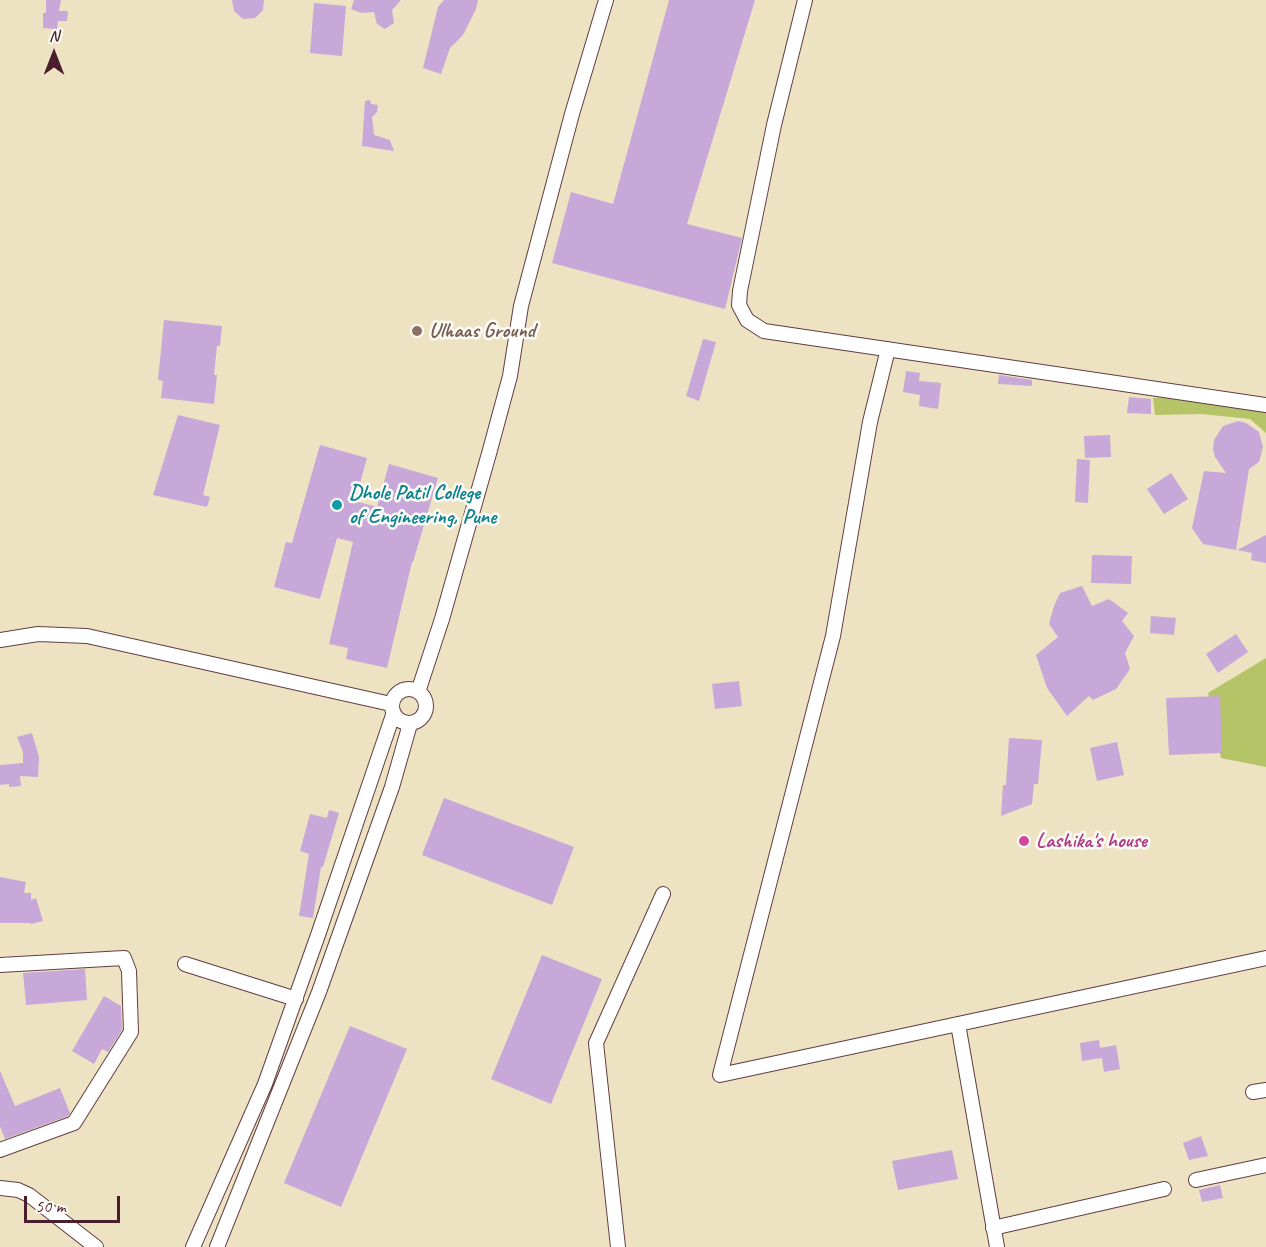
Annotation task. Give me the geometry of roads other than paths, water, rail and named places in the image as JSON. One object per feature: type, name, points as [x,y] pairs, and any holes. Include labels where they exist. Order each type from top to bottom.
[{"type":"street","points":[[418,692],[442,619],[510,376],[521,306],[572,114],[606,0]]},
{"type":"street","points":[[805,0],[774,125],[740,291],[739,305],[747,320],[764,331],[1266,405]]},
{"type":"street","points":[[888,349],[870,422],[832,636],[720,1075],[1266,958]]},
{"type":"street","points":[[0,640],[38,634],[87,636],[392,709],[402,722],[410,724],[418,721],[425,712],[425,700],[413,689],[397,694],[392,709],[296,999],[265,1084],[193,1247]]},
{"type":"street","points":[[217,1247],[319,992],[393,787],[410,724]]},
{"type":"street","points":[[618,1247],[596,1043],[663,894]]},
{"type":"street","points":[[0,965],[124,958],[129,971],[130,1032],[74,1123],[0,1149]]},
{"type":"street","points":[[184,964],[296,999]]},
{"type":"street","points":[[958,1024],[997,1247]]},
{"type":"street","points":[[1196,1180],[1266,1165]]},
{"type":"street","points":[[0,1188],[18,1190],[29,1195],[96,1247]]},
{"type":"street","points":[[993,1228],[1164,1189]]},
{"type":"place","name":"Ulhaas Ground","points":[[417,331]]},
{"type":"place","name":"Dhole Patil College of Engineering, Pune","points":[[337,505]]},
{"type":"place","name":"Lashika's house","points":[[1024,841]]}]
